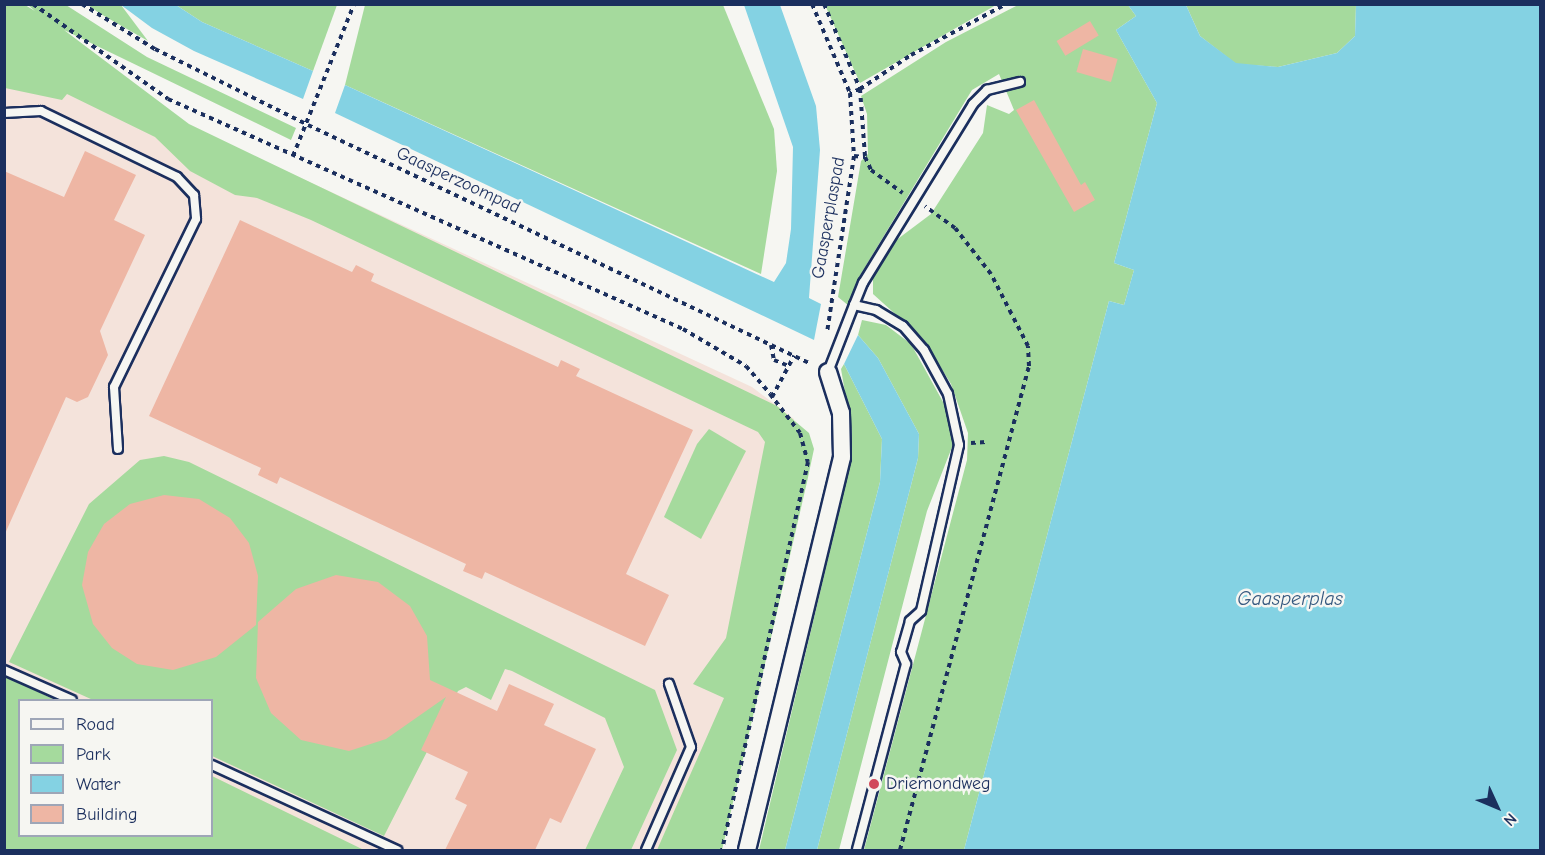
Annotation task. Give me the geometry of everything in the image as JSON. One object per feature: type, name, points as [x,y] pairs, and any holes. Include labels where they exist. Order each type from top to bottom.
[{"type":"street","points":[[747,850],[842,457],[841,412],[828,372]]},
{"type":"lane","points":[[828,372],[863,283],[973,104],[987,90],[1020,82]]},
{"type":"lane","points":[[4,113],[41,111],[177,177],[194,195],[196,219],[114,387],[118,449]]},
{"type":"lane","points":[[854,305],[876,310],[903,326],[924,350],[948,394],[960,445],[921,611],[910,621],[901,652],[906,664],[857,850]]},
{"type":"lane","points":[[4,670],[70,699]]},
{"type":"lane","points":[[646,850],[691,747],[669,684]]},
{"type":"lane","points":[[213,765],[397,850]]},
{"type":"path","points":[[33,4],[139,82],[293,156],[683,329],[746,366],[772,397],[800,433],[808,462],[722,850]]},
{"type":"path","name":"Gaasperzoompad","points":[[82,4],[155,49],[308,125],[828,372]]},
{"type":"path","points":[[293,156],[308,125],[354,4]]},
{"type":"path","name":"Gaasperplaspad","points":[[812,4],[850,93],[854,156],[828,307],[828,372]]},
{"type":"path","points":[[825,4],[860,89],[865,157]]},
{"type":"path","points":[[850,93],[860,89],[910,55],[1006,4]]},
{"type":"path","points":[[771,345],[774,360],[789,366]]},
{"type":"path","points":[[772,397],[794,356]]},
{"type":"shaded area","points":[[5,41],[752,387],[794,419],[712,850],[5,850]]},
{"type":"green space","points":[[5,4],[25,5],[35,11],[28,5],[66,5],[147,57],[296,128],[291,140],[64,30],[189,124],[777,406],[809,433],[814,449],[722,850],[657,850],[724,698],[693,684],[726,638],[765,442],[758,432],[311,220],[257,198],[235,195],[190,171],[155,137],[67,94],[62,100],[5,88]]},
{"type":"green space","points":[[88,5],[121,5],[148,41],[99,13]]},
{"type":"green space","points":[[176,5],[337,5],[313,71],[202,22]]},
{"type":"green space","points":[[365,5],[723,5],[774,129],[777,171],[761,274],[345,85]]},
{"type":"green space","points":[[825,5],[996,5],[860,83]]},
{"type":"green space","points":[[1018,5],[1128,5],[1136,16],[1116,30],[1157,103],[1114,263],[1134,270],[1124,305],[1109,301],[964,850],[864,850],[967,460],[968,433],[951,384],[923,339],[873,294],[873,275],[891,244],[931,214],[983,133],[987,105],[1009,114],[1014,110],[999,74],[972,90],[859,277],[849,306],[838,297],[861,161],[868,154],[867,114],[861,96],[946,42]]},
{"type":"green space","points":[[1186,5],[1356,5],[1355,36],[1337,53],[1278,67],[1236,64],[1200,36]]},
{"type":"green space","points":[[862,320],[886,325],[911,344],[948,411],[954,442],[927,511],[839,850],[817,850],[918,458],[919,434],[878,358],[858,335]]},
{"type":"green space","points":[[844,364],[882,439],[880,482],[785,850],[759,850],[848,474],[852,433],[841,369]]},
{"type":"green space","points":[[709,429],[746,451],[701,539],[664,517],[697,444]]},
{"type":"green space","points":[[164,456],[189,462],[655,690],[677,750],[631,850],[585,850],[624,767],[605,718],[512,671],[505,669],[491,700],[466,687],[458,691],[384,836],[213,756],[213,699],[91,699],[9,662],[89,504],[140,460]]},
{"type":"green space","points":[[5,676],[53,699],[18,699],[18,837],[213,837],[213,776],[364,850],[5,850]]},
{"type":"water","points":[[121,5],[176,5],[202,22],[313,71],[303,99],[194,51],[152,28]]},
{"type":"water","points":[[744,5],[780,5],[816,106],[820,150],[809,298],[821,304],[814,340],[335,113],[345,85],[774,282],[786,263],[791,229],[793,147]]},
{"type":"water","name":"Gaasperplas","points":[[1128,5],[1186,5],[1200,36],[1236,63],[1278,67],[1337,53],[1355,36],[1356,5],[1540,5],[1540,850],[964,850],[1109,301],[1124,305],[1134,270],[1114,263],[1157,103],[1116,30],[1136,16]]},
{"type":"water","points":[[858,335],[878,358],[919,434],[918,458],[817,850],[785,850],[880,482],[882,439],[844,364]]},
{"type":"building","points":[[1090,21],[1099,36],[1065,56],[1057,41]]},
{"type":"building","points":[[1083,49],[1118,59],[1111,82],[1076,72]]},
{"type":"building","points":[[1034,100],[1081,185],[1085,182],[1095,200],[1074,212],[1016,110]]},
{"type":"building","points":[[85,151],[136,175],[114,220],[145,235],[100,331],[108,355],[88,397],[77,402],[66,397],[4,536],[4,171],[64,197]]},
{"type":"building","points":[[240,220],[352,272],[356,265],[374,274],[371,281],[558,367],[561,360],[580,369],[576,376],[693,430],[626,574],[669,595],[645,646],[485,572],[482,579],[463,571],[466,564],[280,477],[277,484],[258,475],[261,468],[149,416]]},
{"type":"building","points":[[164,495],[199,499],[230,518],[249,543],[258,576],[256,625],[216,657],[173,670],[137,664],[112,648],[93,624],[82,585],[88,552],[104,524],[130,504]]},
{"type":"building","points":[[336,575],[378,582],[410,606],[427,636],[430,680],[497,711],[509,684],[554,704],[544,725],[596,749],[561,823],[550,818],[535,850],[445,850],[467,805],[455,799],[468,772],[421,750],[446,697],[386,739],[349,751],[301,740],[271,713],[256,678],[258,622],[296,589]]},
{"type":"place","name":"Driemondweg","points":[[874,784]]}]
